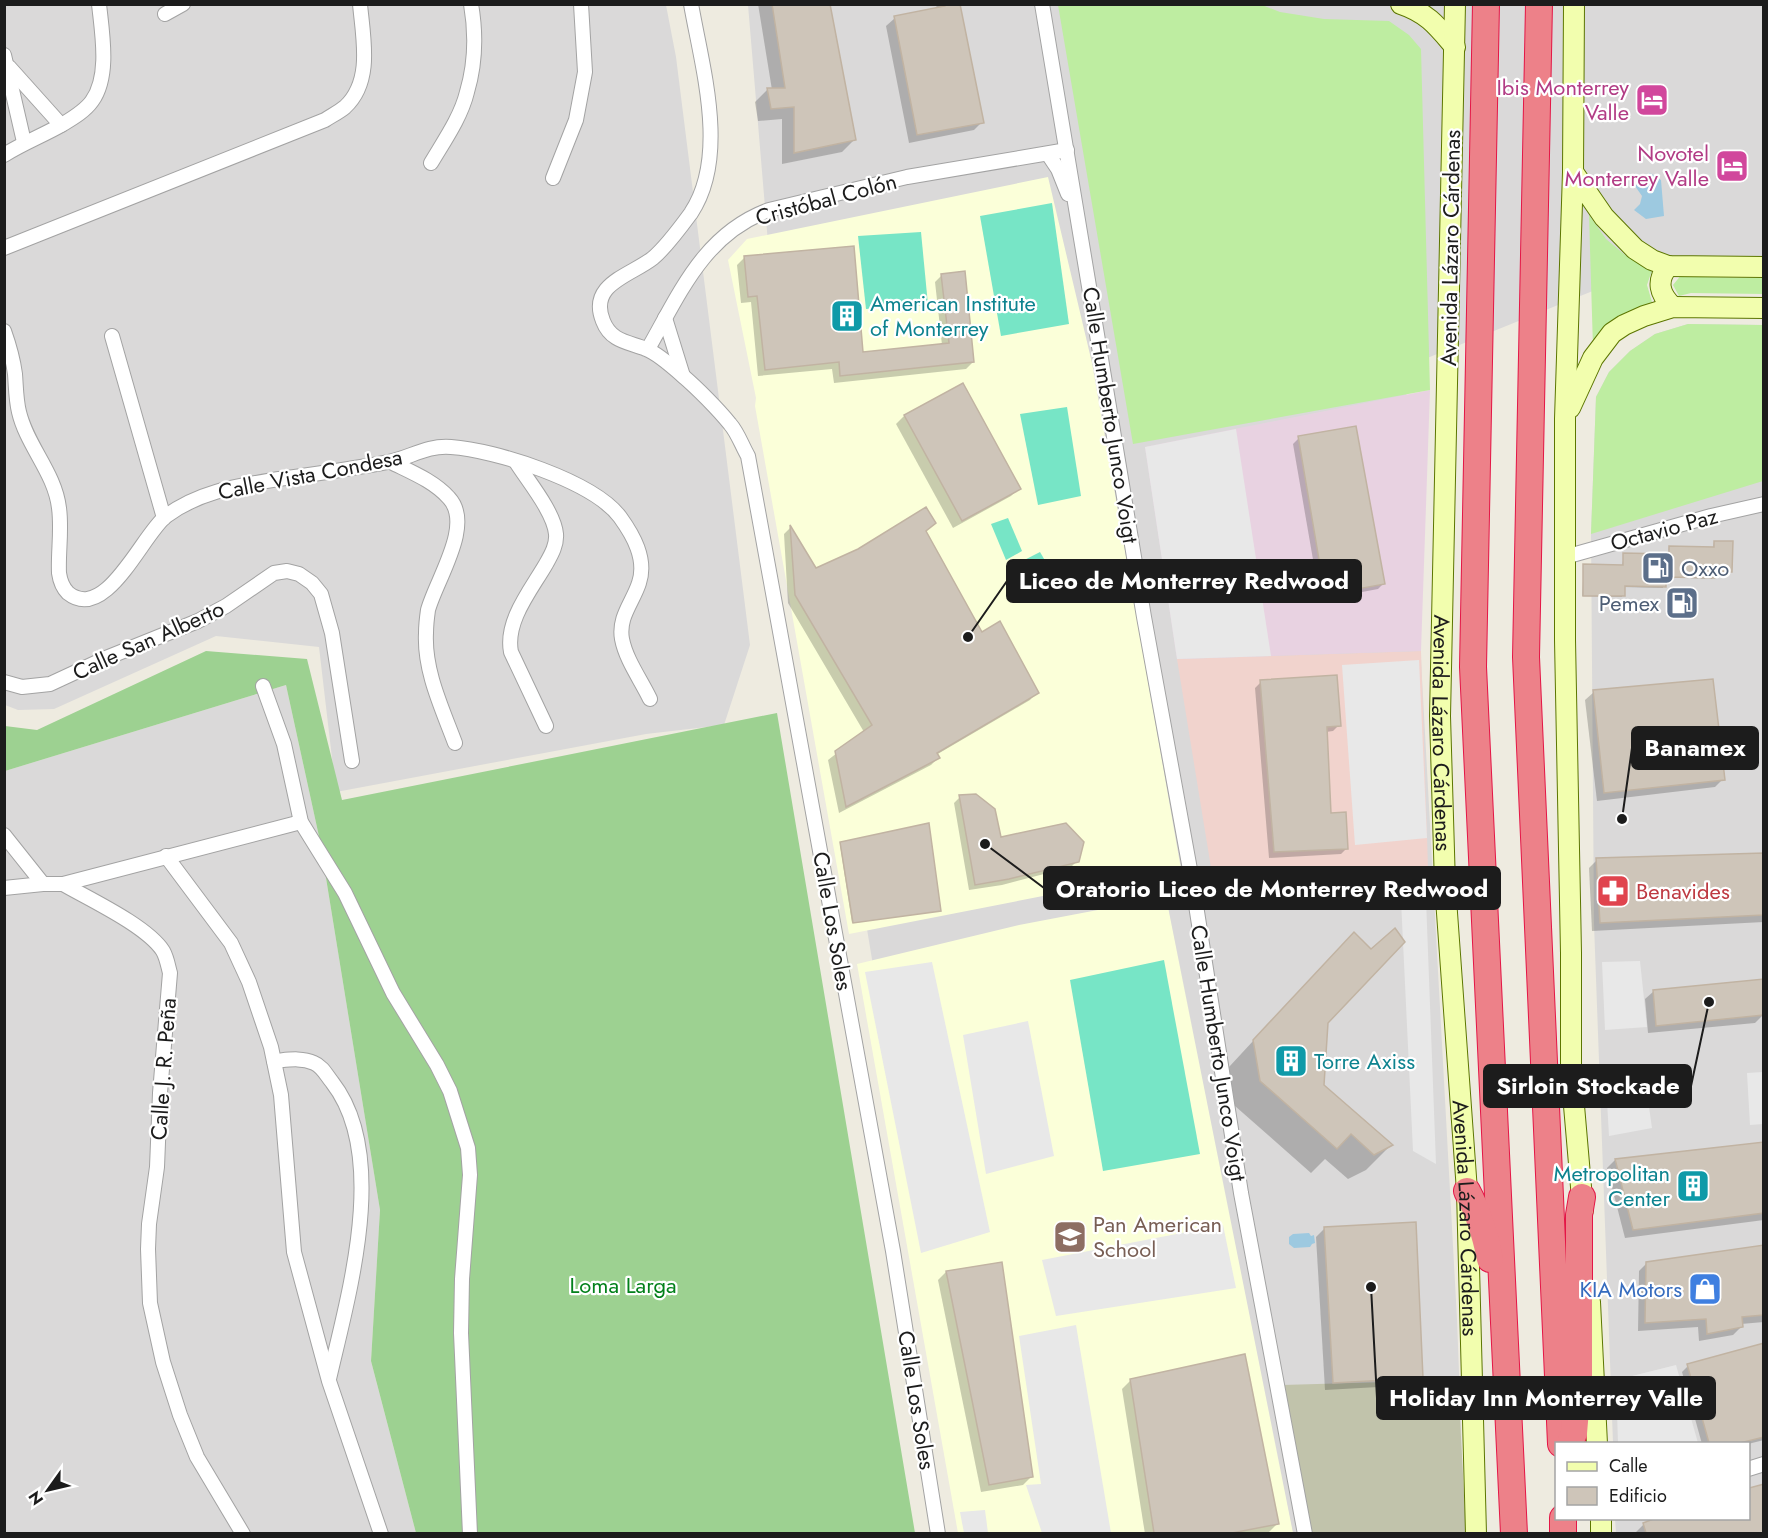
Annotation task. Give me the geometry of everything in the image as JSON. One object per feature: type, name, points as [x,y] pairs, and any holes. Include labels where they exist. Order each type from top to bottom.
[{"type":"highway","name":"Avenida Lázaro Cárdenas","points":[[1486,4],[1473,667],[1514,1533]]},
{"type":"highway","points":[[1539,4],[1526,657],[1561,1442]]},
{"type":"highway","points":[[1467,1191],[1477,1210],[1485,1235],[1499,1344],[1507,1374]]},
{"type":"highway","points":[[1570,1442],[1574,1433],[1579,1375],[1579,1215],[1582,1197]]},
{"type":"street","points":[[4,155],[24,142],[61,125],[92,102],[99,89],[104,55],[99,4]]},
{"type":"street","points":[[165,14],[183,4]]},
{"type":"street","points":[[4,248],[325,120],[345,108],[357,92],[363,72],[360,4]]},
{"type":"street","points":[[431,163],[452,127],[467,94],[473,61],[474,22],[471,4]]},
{"type":"street","points":[[553,178],[576,120],[585,72],[581,4]]},
{"type":"street","points":[[648,349],[621,342],[610,334],[603,324],[598,306],[600,297],[607,288],[653,258],[667,244],[692,211],[703,186],[709,161],[710,123],[708,94],[691,4]]},
{"type":"street","name":"Calle Humberto Junco Voigt","points":[[1042,4],[1144,617],[1193,886],[1241,1193],[1305,1533]]},
{"type":"street","points":[[1401,4],[1423,13],[1455,47]]},
{"type":"street","name":"Avenida Lázaro Cárdenas","points":[[1455,4],[1440,716],[1445,885],[1467,1191],[1476,1533]]},
{"type":"street","points":[[1574,4],[1573,172],[1565,419],[1564,640],[1571,953],[1571,1071],[1588,1254],[1597,1442]]},
{"type":"street","points":[[6,60],[61,125]]},
{"type":"street","points":[[6,60],[24,142]]},
{"type":"street","name":"Cristóbal Colón","points":[[648,349],[697,265],[732,228],[753,216],[769,210],[907,177],[1067,150]]},
{"type":"street","points":[[1048,154],[1064,181],[1080,228]]},
{"type":"street","points":[[1573,172],[1604,217],[1643,255],[1668,266],[1764,267]]},
{"type":"street","points":[[1668,266],[1660,280],[1660,288],[1663,296],[1673,307]]},
{"type":"street","points":[[1565,419],[1582,377],[1593,358],[1612,333],[1624,325],[1673,307],[1764,308]]},
{"type":"street","points":[[664,318],[683,376]]},
{"type":"street","name":"Calle Vista Condesa","points":[[4,331],[12,356],[19,414],[49,475],[58,501],[61,549],[59,576],[64,588],[70,594],[78,598],[89,599],[106,592],[164,518],[198,497],[251,482],[391,462],[429,448],[450,447],[483,452],[571,480],[595,494],[618,514],[633,537],[640,556],[642,571],[639,583],[624,613],[622,638],[625,650],[650,699]]},
{"type":"street","points":[[112,336],[164,518]]},
{"type":"street","name":"Calle Los Soles","points":[[648,349],[683,376],[731,425],[748,456],[893,1251],[938,1533]]},
{"type":"street","points":[[391,462],[441,490],[455,505],[459,517],[454,542],[428,610],[426,633],[427,656],[433,683],[455,743]]},
{"type":"street","points":[[516,462],[549,515],[556,535],[550,555],[515,618],[509,641],[514,658],[546,726]]},
{"type":"street","name":"Octavio Paz","points":[[1565,557],[1711,516],[1764,504]]},
{"type":"street","name":"Calle San Alberto","points":[[4,682],[22,687],[50,684],[106,658],[198,621],[243,595],[274,573],[287,571],[299,574],[312,583],[321,594],[332,633],[352,761]]},
{"type":"street","points":[[263,686],[284,744],[301,822],[345,892],[393,993],[437,1065],[450,1091],[468,1148],[470,1175],[462,1279],[461,1334],[470,1533]]},
{"type":"street","points":[[4,888],[63,884],[301,822]]},
{"type":"street","points":[[4,835],[43,884]]},
{"type":"street","points":[[166,856],[231,943],[249,982],[274,1061],[281,1095],[294,1252],[329,1381],[381,1533]]},
{"type":"street","name":"Calle J. R. Peña","points":[[63,884],[130,923],[163,952],[168,964],[170,973],[160,1093],[157,1167],[149,1224],[150,1303],[163,1362],[184,1425],[197,1457],[243,1533]]},
{"type":"street","points":[[1193,886],[1282,889],[1445,885]]},
{"type":"street","points":[[274,1061],[302,1059],[317,1064],[342,1094],[356,1129],[362,1180],[357,1249],[329,1381]]},
{"type":"shaded area","points":[[4,5],[666,5],[676,57],[750,645],[724,725],[646,734],[336,792],[319,647],[216,636],[54,709],[18,710],[5,705]]},
{"type":"shaded area","points":[[748,5],[1763,5],[1763,257],[1620,280],[1405,367],[1457,1319],[1465,1533],[968,1533],[784,433]]},
{"type":"shaded area","points":[[1048,177],[1092,363],[1181,869],[849,934],[755,406],[756,398],[728,260],[747,239]]},
{"type":"shaded area","points":[[1688,324],[1763,325],[1763,1533],[1616,1533],[1615,1520],[1750,1520],[1750,1442],[1613,1442],[1594,924],[1591,534],[1596,397],[1609,372],[1630,351],[1655,334]]},
{"type":"shaded area","points":[[1430,390],[1421,651],[1177,659],[1145,447]]},
{"type":"shaded area","points":[[1236,429],[1271,656],[1177,659],[1145,447]]},
{"type":"shaded area","points":[[1421,651],[1428,868],[1213,880],[1177,659]]},
{"type":"shaded area","points":[[1419,660],[1427,838],[1355,845],[1342,665]]},
{"type":"shaded area","points":[[286,685],[320,841],[380,1210],[371,1361],[416,1533],[5,1534],[5,771]]},
{"type":"shaded area","name":"Pan American School","points":[[1166,897],[1293,1533],[958,1533],[857,964],[1019,925]]},
{"type":"shaded area","points":[[1426,899],[1436,1164],[1413,1151],[1401,900]]},
{"type":"shaded area","points":[[1640,961],[1647,1027],[1605,1030],[1602,962]]},
{"type":"shaded area","points":[[932,962],[990,1232],[921,1253],[865,972]]},
{"type":"shaded area","points":[[1028,1021],[1054,1156],[986,1174],[963,1035]]},
{"type":"shaded area","points":[[1763,1072],[1763,1124],[1750,1125],[1747,1073]]},
{"type":"shaded area","points":[[1645,1079],[1652,1128],[1609,1136],[1606,1083]]},
{"type":"shaded area","points":[[1223,1225],[1236,1288],[1056,1316],[1042,1260]]},
{"type":"shaded area","points":[[1076,1325],[1111,1533],[1042,1533],[1026,1485],[1041,1484],[1019,1336]]},
{"type":"shaded area","points":[[1676,1365],[1698,1442],[1618,1442],[1616,1380]]},
{"type":"shaded area","points":[[1458,1380],[1466,1533],[1311,1533],[1282,1385]]},
{"type":"shaded area","points":[[985,1510],[988,1533],[964,1533],[960,1512]]},
{"type":"green space","points":[[1058,5],[1262,5],[1280,12],[1324,19],[1389,21],[1409,35],[1421,49],[1430,390],[1133,444]]},
{"type":"green space","points":[[1052,203],[1069,324],[1001,336],[980,216]]},
{"type":"green space","points":[[1589,215],[1606,239],[1625,255],[1652,270],[1647,285],[1652,302],[1619,320],[1593,348]]},
{"type":"green space","points":[[921,232],[928,305],[866,309],[858,236]]},
{"type":"green space","points":[[1682,274],[1700,277],[1763,278],[1763,294],[1691,293],[1679,296],[1673,285]]},
{"type":"green space","points":[[1688,324],[1763,325],[1763,481],[1591,534],[1596,397],[1609,372],[1630,351],[1655,334]]},
{"type":"green space","points":[[1067,407],[1081,496],[1038,505],[1020,414]]},
{"type":"green space","points":[[1008,518],[1022,551],[1006,560],[991,524]]},
{"type":"green space","points":[[1040,552],[1050,569],[1020,591],[1007,569]]},
{"type":"green space","name":"Loma Larga","points":[[206,651],[307,659],[342,800],[777,713],[915,1533],[416,1533],[371,1361],[380,1210],[320,841],[286,685],[5,771],[5,726],[37,730]]},
{"type":"green space","points":[[1164,960],[1200,1154],[1103,1171],[1070,980]]},
{"type":"water","points":[[1650,173],[1661,180],[1664,216],[1646,219],[1634,210],[1640,204],[1642,196],[1635,186]]},
{"type":"water","points":[[1309,1233],[1311,1236],[1314,1235],[1315,1243],[1310,1247],[1294,1248],[1289,1244],[1289,1237],[1293,1234]]},
{"type":"building","points":[[772,4],[830,4],[856,140],[794,153],[794,107],[771,109],[767,88],[785,88]]},
{"type":"building","points":[[945,4],[960,4],[984,123],[917,135],[894,16],[945,6]]},
{"type":"building","points":[[854,246],[863,352],[949,343],[941,274],[965,271],[974,362],[840,376],[839,362],[765,370],[757,296],[748,297],[744,256]]},
{"type":"building","points":[[963,383],[1021,489],[962,521],[904,415]]},
{"type":"building","points":[[1356,426],[1385,584],[1325,595],[1298,436]]},
{"type":"building","points":[[926,507],[936,523],[926,531],[982,632],[1000,621],[1039,693],[937,753],[940,758],[846,807],[835,751],[872,725],[795,595],[790,525],[816,568],[858,549]]},
{"type":"building","name":"Oxxo","points":[[1714,541],[1733,541],[1732,572],[1715,572],[1715,578],[1666,577],[1666,587],[1625,586],[1625,596],[1583,596],[1583,564],[1623,565],[1623,553],[1669,554],[1669,546],[1714,547]]},
{"type":"building","points":[[1337,675],[1341,726],[1327,727],[1331,813],[1346,812],[1348,849],[1274,852],[1260,680]]},
{"type":"building","points":[[1713,679],[1725,780],[1604,793],[1593,690]]},
{"type":"building","points":[[976,794],[995,809],[1001,837],[1066,823],[1084,842],[1079,862],[975,885],[959,795]]},
{"type":"building","points":[[929,823],[941,911],[853,923],[840,842]]},
{"type":"building","points":[[1764,853],[1764,915],[1600,923],[1596,858]]},
{"type":"building","name":"Torre Axiss","points":[[1395,928],[1405,942],[1328,1023],[1324,1085],[1393,1145],[1374,1155],[1351,1134],[1337,1149],[1260,1081],[1253,1040],[1354,932],[1371,949]]},
{"type":"building","points":[[1764,979],[1764,1015],[1656,1026],[1653,990]]},
{"type":"building","name":"Metropolitan Center","points":[[1764,1142],[1764,1213],[1633,1230],[1615,1159]]},
{"type":"building","points":[[1416,1222],[1423,1378],[1333,1383],[1324,1227]]},
{"type":"building","name":"KIA Motors","points":[[1764,1245],[1764,1315],[1742,1317],[1743,1327],[1707,1334],[1706,1319],[1645,1323],[1646,1262]]},
{"type":"building","points":[[1002,1262],[1033,1477],[989,1485],[946,1271]]},
{"type":"building","points":[[1764,1343],[1764,1437],[1744,1442],[1709,1442],[1687,1364]]},
{"type":"building","points":[[1245,1354],[1279,1524],[1232,1533],[1154,1533],[1130,1379]]},
{"type":"building","points":[[1764,1484],[1764,1533],[1646,1533],[1643,1523],[1651,1520],[1750,1520],[1750,1488]]},
{"type":"place","name":"Ibis Monterrey Valle","points":[[1652,100]]},
{"type":"place","name":"Novotel Monterrey Valle","points":[[1732,166]]},
{"type":"place","name":"American Institute of Monterrey","points":[[847,316]]},
{"type":"place","name":"Oxxo","points":[[1658,568]]},
{"type":"place","name":"Pemex","points":[[1682,603]]},
{"type":"place","name":"Liceo de Monterrey Redwood","points":[[968,637]]},
{"type":"place","name":"Banamex","points":[[1622,819]]},
{"type":"place","name":"Oratorio Liceo de Monterrey Redwood","points":[[985,844]]},
{"type":"place","name":"Benavides","points":[[1613,891]]},
{"type":"place","name":"Sirloin Stockade","points":[[1709,1002]]},
{"type":"place","name":"Torre Axiss","points":[[1291,1061]]},
{"type":"place","name":"Metropolitan Center","points":[[1693,1186]]},
{"type":"place","name":"Pan American School","points":[[1070,1237]]},
{"type":"place","name":"Holiday Inn Monterrey Valle","points":[[1371,1287]]},
{"type":"place","name":"KIA Motors","points":[[1705,1289]]}]
